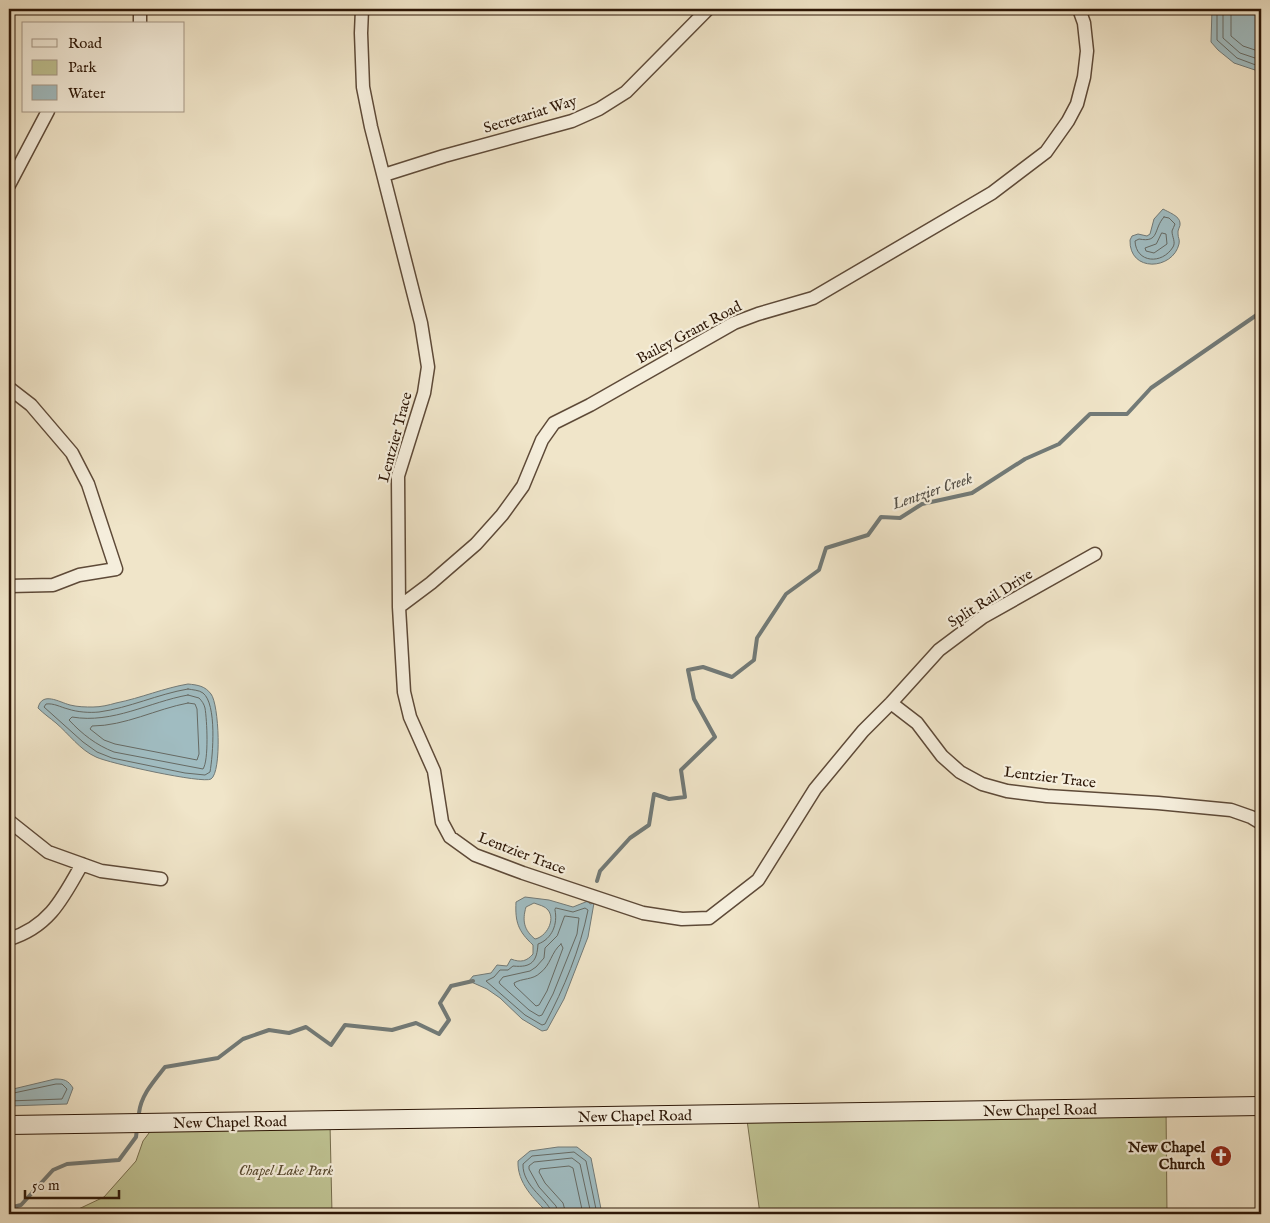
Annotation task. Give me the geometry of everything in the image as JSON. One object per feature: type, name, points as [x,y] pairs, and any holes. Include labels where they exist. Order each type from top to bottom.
[{"type":"street","points":[[140,9],[140,22]]},
{"type":"street","name":"Lentzier Trace","points":[[362,9],[363,87],[371,127],[421,323],[428,367],[424,393],[398,476],[399,607],[404,692],[410,717],[434,771],[442,822],[450,837],[476,855],[523,874],[643,913],[682,920],[708,918],[758,880],[815,789],[863,732],[891,704],[917,723],[942,756],[960,772],[982,784],[1047,796],[1231,810],[1252,817],[1261,823]]},
{"type":"street","name":"Secretariat Way","points":[[384,175],[444,156],[572,121],[599,109],[626,92],[708,9]]},
{"type":"street","name":"Bailey Grant Road","points":[[399,607],[431,583],[476,544],[502,515],[524,486],[542,440],[554,423],[590,405],[734,323],[813,298],[992,193],[1046,152],[1068,121],[1076,104],[1084,77],[1087,51],[1084,23],[1079,9]]},
{"type":"street","points":[[9,185],[47,112]]},
{"type":"street","points":[[9,388],[31,406],[72,453],[88,484],[116,569],[79,575],[53,585],[9,586]]},
{"type":"street","name":"Split Rail Drive","points":[[891,704],[939,650],[983,617],[1095,554]]},
{"type":"street","points":[[9,821],[48,852],[101,872],[162,879]]},
{"type":"street","points":[[9,940],[31,931],[51,914],[60,904],[82,864]]},
{"type":"street","name":"New Chapel Road","points":[[9,1126],[1261,1106]]},
{"type":"green space","points":[[1166,1107],[1167,1214],[760,1214],[746,1113]]},
{"type":"green space","name":"Chapel Lake Park","points":[[330,1124],[332,1214],[68,1214],[104,1197],[136,1161],[143,1141],[152,1129]]},
{"type":"water","points":[[1212,9],[1261,9],[1261,72],[1234,63],[1211,42]]},
{"type":"water","points":[[1163,209],[1176,216],[1179,221],[1179,244],[1175,253],[1169,259],[1161,263],[1143,263],[1136,258],[1132,251],[1130,240],[1132,236],[1138,234],[1147,236],[1150,234],[1154,219]]},
{"type":"water","points":[[188,684],[198,685],[209,691],[214,700],[218,752],[217,764],[211,779],[191,779],[174,776],[96,757],[80,746],[38,708],[43,700],[47,699],[76,706],[102,706]]},
{"type":"water","points":[[525,897],[549,900],[573,907],[588,901],[590,904],[594,903],[588,937],[564,999],[547,1030],[542,1031],[522,1019],[500,998],[487,989],[469,981],[473,976],[491,973],[497,965],[507,966],[511,959],[524,961],[533,954],[533,945],[518,926],[516,902]],"holes":[[[534,903],[547,909],[551,918],[546,932],[535,939],[526,929],[524,917],[526,907]]]},
{"type":"water","points":[[55,1079],[66,1080],[73,1088],[67,1104],[9,1106],[9,1090]]},
{"type":"water","points":[[558,1147],[577,1147],[591,1158],[602,1214],[549,1214],[523,1183],[518,1169],[518,1161],[530,1151]]},
{"type":"waterway","name":"Lentzier Creek","points":[[597,881],[600,871],[630,838],[649,825],[654,794],[669,799],[685,797],[681,770],[715,737],[694,699],[688,670],[703,667],[732,677],[754,660],[757,638],[786,594],[819,570],[826,548],[868,535],[881,517],[900,518],[922,504],[972,493],[1025,459],[1059,444],[1090,414],[1127,414],[1151,388],[1261,312]]},
{"type":"waterway","name":"Lentzier Creek","points":[[139,1113],[145,1094],[165,1067],[218,1058],[243,1039],[269,1030],[289,1033],[306,1027],[331,1045],[345,1025],[392,1030],[416,1023],[439,1034],[449,1020],[440,1003],[451,986],[473,981]]},
{"type":"waterway","name":"Lentzier Creek","points":[[9,1208],[21,1205],[53,1170],[67,1164],[119,1160],[136,1137],[137,1129]]},
{"type":"place","name":"New Chapel Church","points":[[1221,1156]]}]
